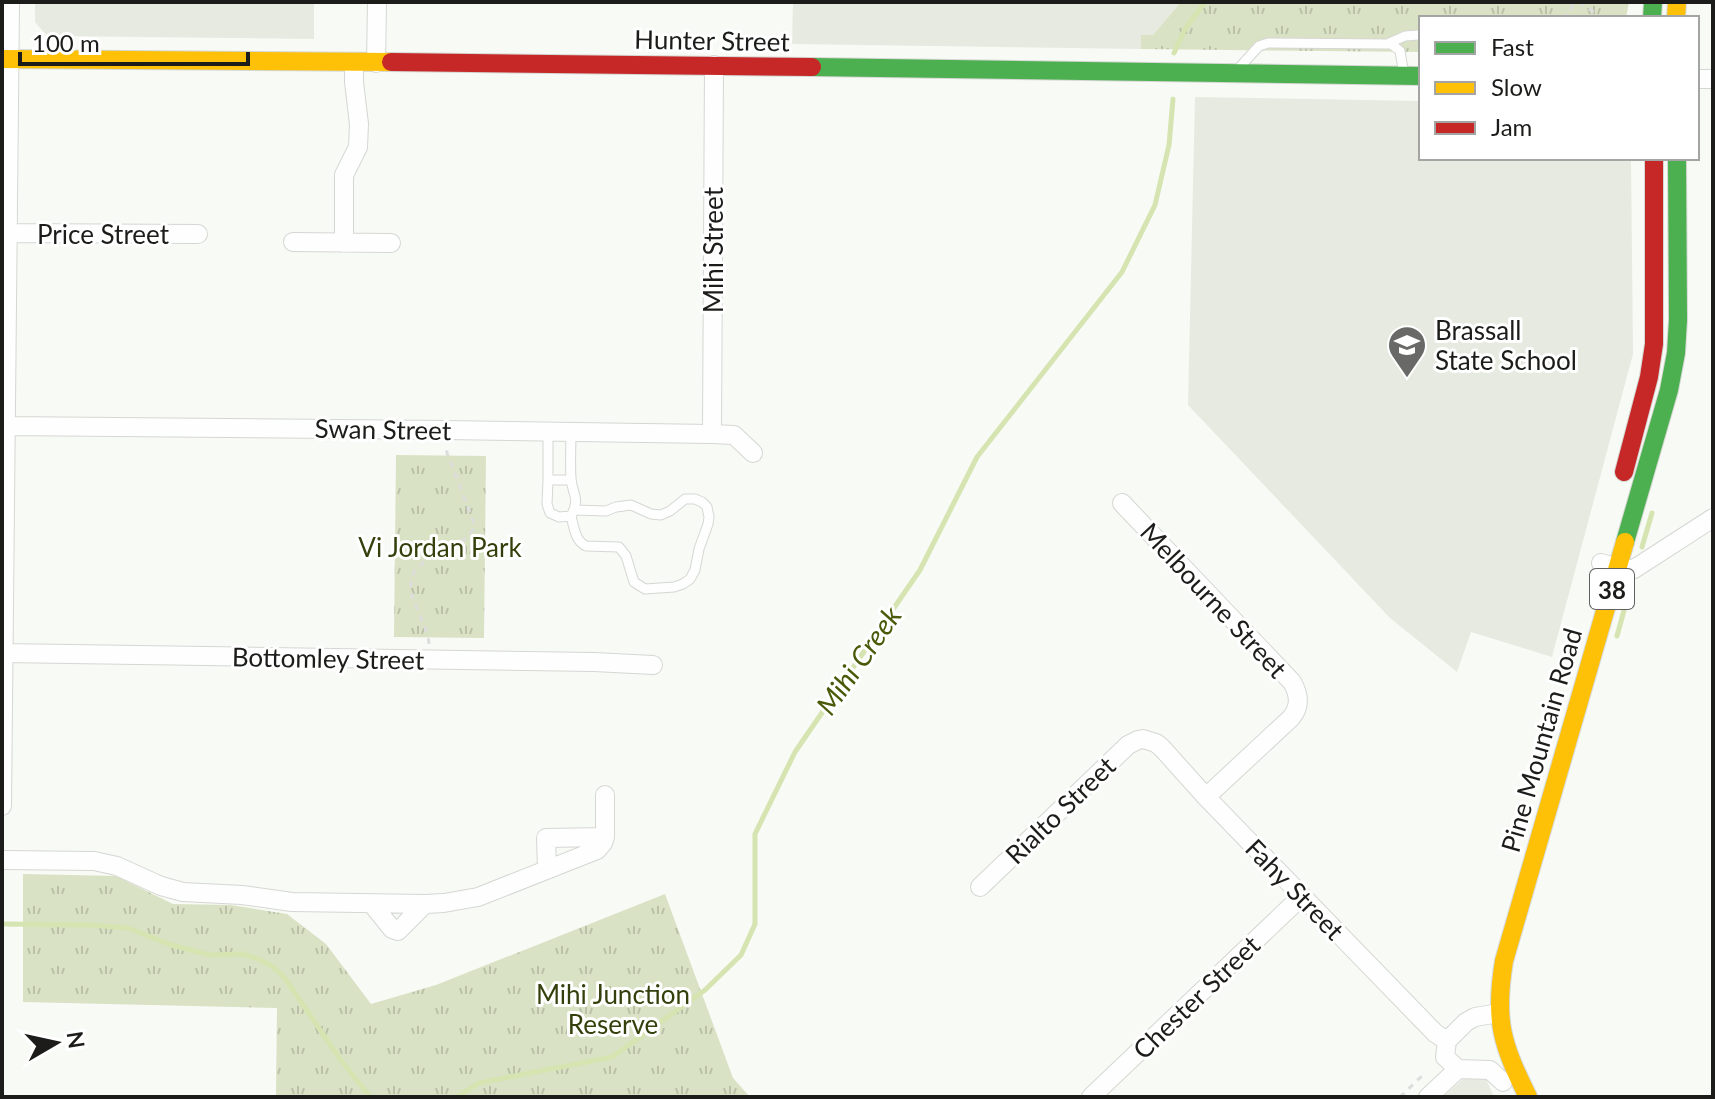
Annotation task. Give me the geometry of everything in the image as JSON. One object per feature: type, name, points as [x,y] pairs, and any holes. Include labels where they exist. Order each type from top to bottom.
[{"type":"main road","name":"Hunter Street","points":[[6,59],[714,65],[1412,76]]},
{"type":"main road","points":[[1619,491],[1649,377],[1654,344],[1654,160]]},
{"type":"main road","name":"Pine Mountain Road","points":[[1507,1090],[1494,1062],[1503,1040],[1492,1014],[1506,950],[1608,560],[1669,390],[1676,353],[1677,160]]},
{"type":"main road","name":"Pine Mountain Road","points":[[1494,1062],[1528,1097]]},
{"type":"street","points":[[2,806],[6,426],[4,294],[8,233],[6,59],[10,2]]},
{"type":"street","points":[[376,63],[377,2]]},
{"type":"street","points":[[344,243],[344,175],[358,147],[354,62]]},
{"type":"street","name":"Mihi Street","points":[[712,434],[714,65]]},
{"type":"street","name":"Price Street","points":[[8,233],[198,234]]},
{"type":"street","points":[[293,242],[391,243]]},
{"type":"street","name":"Swan Street","points":[[6,426],[712,434],[734,435],[753,453]]},
{"type":"street","name":"Melbourne Street","points":[[1122,503],[1292,682],[1296,691],[1297,709],[1291,718],[1206,797]]},
{"type":"street","points":[[1608,560],[1634,569],[1713,518]]},
{"type":"street","name":"Bottomley Street","points":[[3,653],[653,665]]},
{"type":"street","name":"Fahy Street","points":[[1143,739],[1162,748],[1435,1033],[1447,1041]]},
{"type":"street","name":"Rialto Street","points":[[980,887],[1128,745],[1143,739]]},
{"type":"street","points":[[2,860],[106,862],[183,892],[242,895],[292,902],[444,903],[478,897],[593,853],[605,837],[605,795]]},
{"type":"street","points":[[547,870],[546,838],[605,837]]},
{"type":"street","name":"Chester Street","points":[[1091,1097],[1302,896]]},
{"type":"street","points":[[372,904],[392,929],[398,931],[425,904]]},
{"type":"street","points":[[1458,1069],[1445,1057],[1447,1041],[1466,1022],[1492,1014]]},
{"type":"street","points":[[1428,1097],[1458,1069],[1494,1062]]},
{"type":"lane","points":[[1387,44],[1405,36],[1418,35],[1400,51]]},
{"type":"lane","points":[[1234,73],[1259,46],[1268,43],[1391,44],[1400,51],[1412,76]]},
{"type":"lane","points":[[548,431],[547,504],[550,513],[559,517],[573,513],[606,511],[625,504],[661,515],[685,499],[695,499],[707,507],[709,517],[690,579],[674,587],[645,589],[634,582],[626,556],[619,547],[586,546],[578,541],[573,513],[575,491],[571,480],[571,432]]},
{"type":"lane","points":[[548,480],[571,480]]},
{"type":"path","points":[[1577,2],[1599,16]]},
{"type":"path","points":[[428,660],[429,640],[412,594],[411,579],[418,567],[462,541],[475,526],[447,453],[446,430]]},
{"type":"path","points":[[1400,1097],[1424,1074]]},
{"type":"shaded area","points":[[35,2],[314,2],[314,39],[47,36],[35,22]]},
{"type":"shaded area","points":[[793,2],[1181,2],[1153,35],[1142,35],[1141,49],[792,44]]},
{"type":"shaded area","name":"Brassall State School","points":[[1195,97],[1419,101],[1419,160],[1631,160],[1633,354],[1552,657],[1471,632],[1457,672],[1390,618],[1188,405]]},
{"type":"shaded area","points":[[1472,1071],[1484,1074],[1494,1097],[1443,1097]]},
{"type":"green space","points":[[1181,2],[1629,2],[1626,16],[1419,16],[1419,52],[1141,49],[1141,35],[1153,35]]},
{"type":"green space","name":"Vi Jordan Park","points":[[396,455],[486,456],[484,638],[394,637]]},
{"type":"green space","name":"Mihi Junction Reserve","points":[[23,874],[116,876],[173,904],[231,905],[287,914],[326,944],[371,1004],[436,985],[665,894],[733,1078],[750,1097],[278,1097],[277,1008],[23,1002]]},
{"type":"waterway","name":"Mihi Creek","points":[[1174,53],[1185,29],[1205,2]]},
{"type":"waterway","name":"Mihi Creek","points":[[457,1097],[479,1083],[612,1057],[705,990],[741,955],[755,924],[755,834],[795,752],[920,570],[977,457],[1122,272],[1155,205],[1169,145],[1173,99]]},
{"type":"waterway","points":[[1642,547],[1652,513]]},
{"type":"waterway","points":[[1617,636],[1628,596]]},
{"type":"waterway","points":[[2,924],[128,928],[171,945],[210,955],[244,954],[258,959],[284,977],[370,1097]]},
{"type":"traffic: fast","points":[[1652,16],[1653,2]]},
{"type":"traffic: fast","points":[[812,67],[1419,76]]},
{"type":"traffic: fast","points":[[1625,542],[1669,390],[1676,353],[1677,160]]},
{"type":"traffic: slow","points":[[1676,16],[1677,2]]},
{"type":"traffic: slow","points":[[2,59],[391,62]]},
{"type":"traffic: slow","points":[[1528,1097],[1502,1032],[1500,1000],[1504,961],[1625,542]]},
{"type":"traffic: jam","points":[[391,62],[812,67]]},
{"type":"traffic: jam","points":[[1624,472],[1649,377],[1654,344],[1654,160]]},
{"type":"place","name":"Brassall State School","points":[[1407,379]]}]
